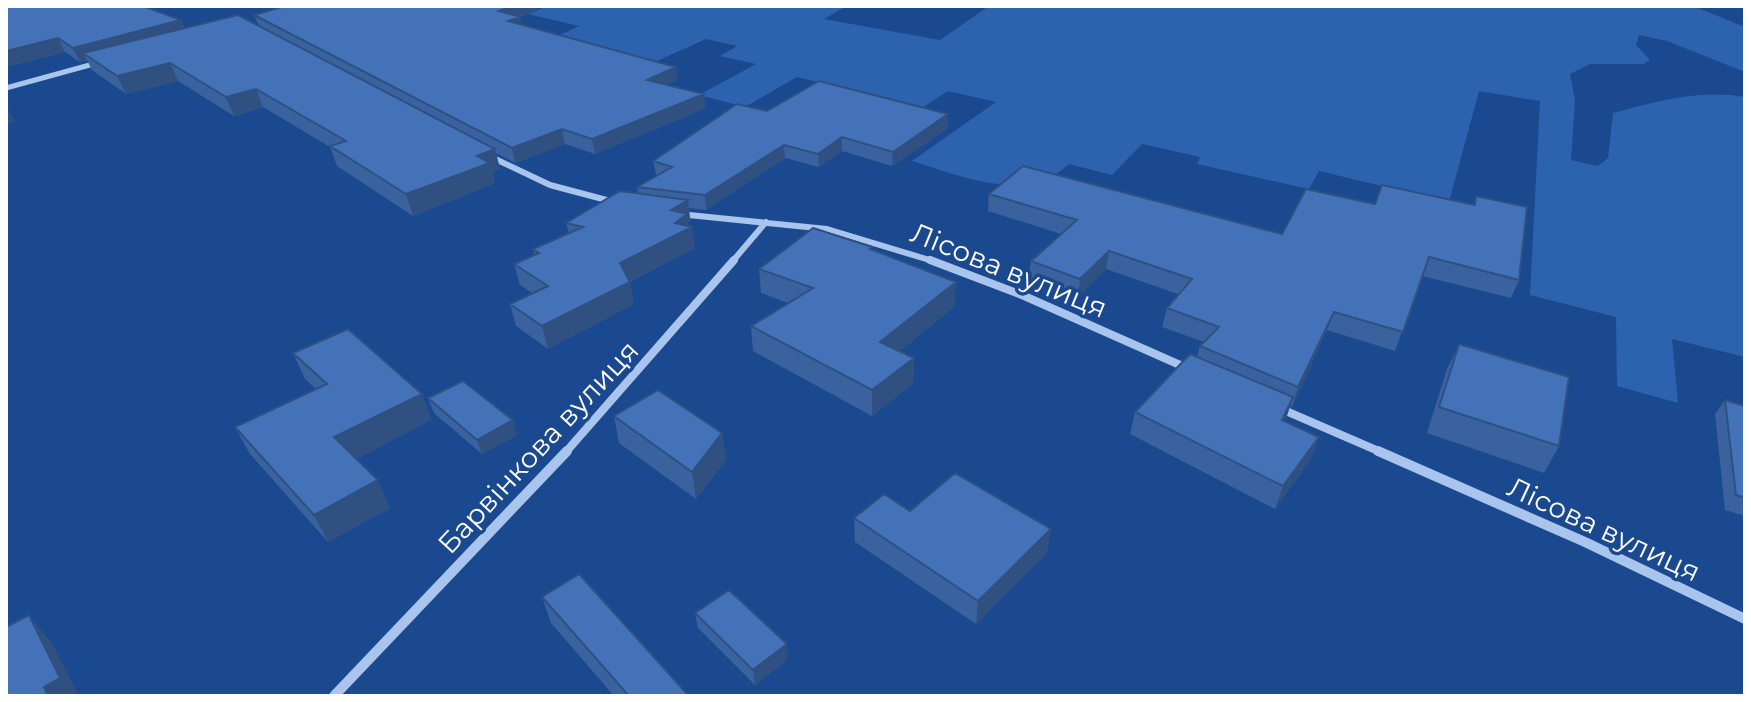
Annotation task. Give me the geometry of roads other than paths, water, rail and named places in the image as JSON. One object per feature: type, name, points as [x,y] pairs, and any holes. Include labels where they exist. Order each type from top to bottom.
[{"type":"street","points":[[6,88],[109,60]]},
{"type":"street","points":[[474,148],[530,178],[590,198],[620,203]]},
{"type":"street","name":"Лісова вулиця","points":[[664,211],[846,234],[920,255],[1193,371]]},
{"type":"street","name":"Барвінкова вулиця","points":[[334,696],[591,426],[766,222]]},
{"type":"street","name":"Лісова вулиця","points":[[1266,403],[1585,542],[1745,619]]}]
